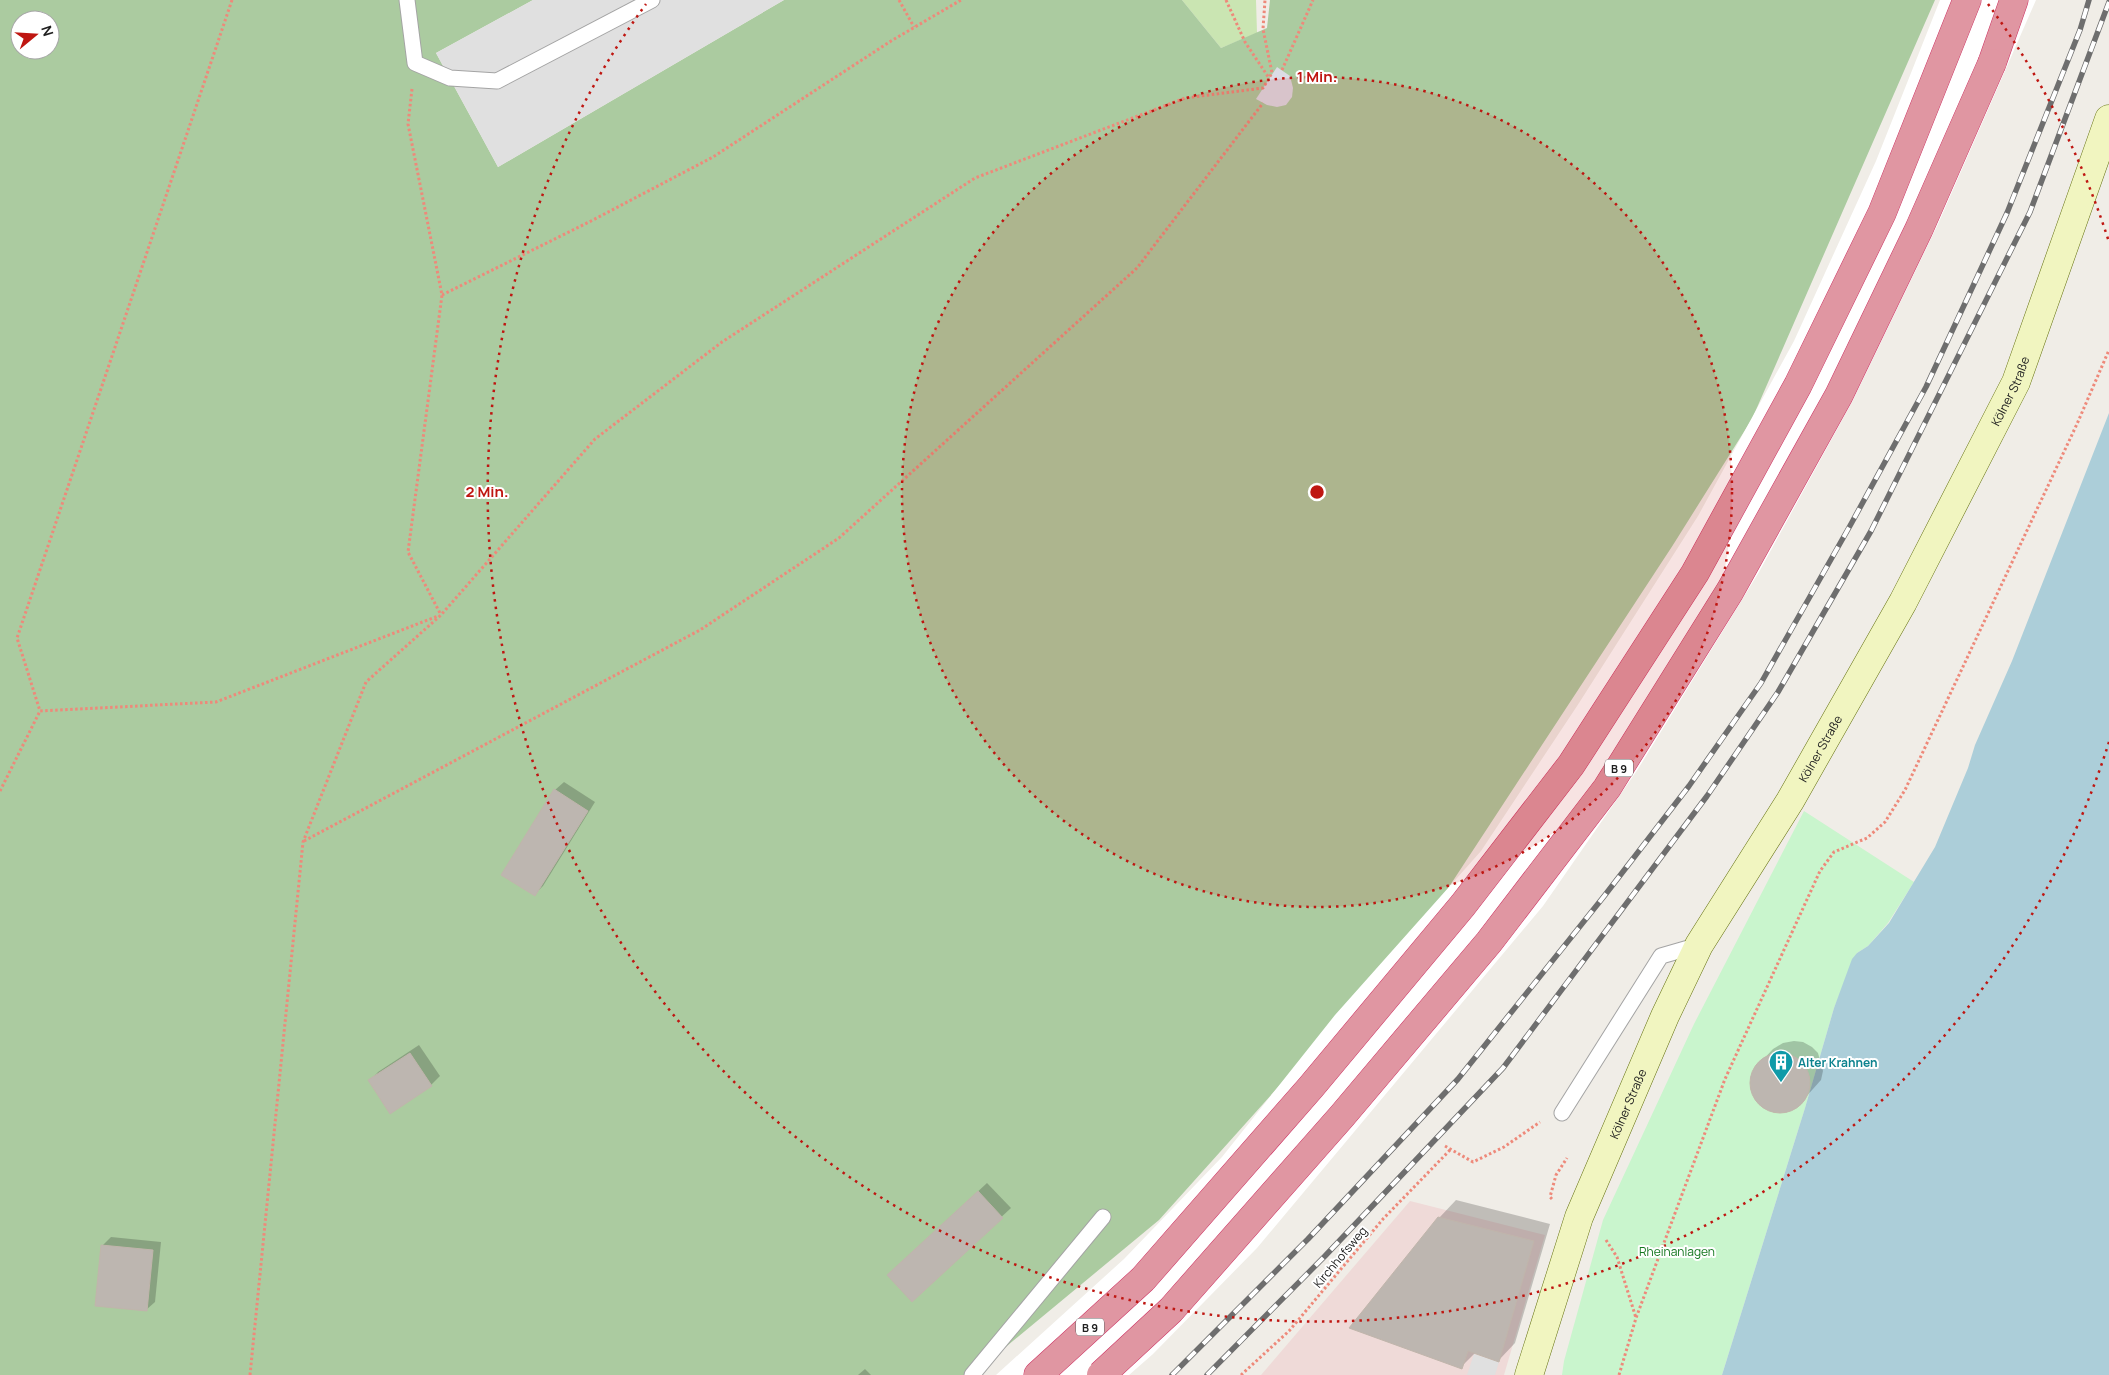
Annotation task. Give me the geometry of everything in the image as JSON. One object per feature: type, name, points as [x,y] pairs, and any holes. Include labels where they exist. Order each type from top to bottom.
[{"type":"highway","name":"B 9","points":[[1038,1375],[1143,1279],[1272,1131],[1463,905],[1571,765],[1695,573],[1798,385],[1882,213],[1967,0]]},
{"type":"highway","name":"B 9","points":[[1101,1375],[1171,1310],[1342,1116],[1489,942],[1607,788],[1730,591],[1839,395],[1919,229],[1992,63],[2014,0]]},
{"type":"street","name":"Kölner Straße","points":[[1529,1375],[1579,1217],[1665,1016],[1699,945],[1790,801],[1903,602],[2016,382],[2109,119]]},
{"type":"lane","points":[[407,0],[415,63],[450,78],[497,81],[652,0]]},
{"type":"lane","points":[[1562,1113],[1661,956],[1699,945]]},
{"type":"lane","points":[[972,1375],[1103,1217]]},
{"type":"path","points":[[0,791],[40,711],[16,638],[232,0]]},
{"type":"path","points":[[899,0],[914,27]]},
{"type":"path","points":[[442,295],[593,220],[713,157],[914,27],[961,0]]},
{"type":"path","points":[[1226,0],[1245,42],[1269,78]]},
{"type":"path","points":[[250,1375],[303,842],[366,682],[441,615],[595,439],[722,342],[975,178],[1185,98],[1263,88],[1272,73],[1263,29],[1265,0]]},
{"type":"path","points":[[1282,70],[1313,0]]},
{"type":"path","points":[[415,63],[408,124],[442,295],[408,552],[441,615]]},
{"type":"path","points":[[303,842],[700,630],[839,538],[1137,268],[1263,103]]},
{"type":"path","points":[[1619,1375],[1636,1318],[1725,1079],[1820,871],[1834,852],[1867,838],[1886,822],[1905,790],[2078,424],[2109,350]]},
{"type":"path","points":[[40,711],[216,702],[441,615]]},
{"type":"path","points":[[1445,1146],[1473,1162],[1504,1147],[1546,1118],[1562,1113]]},
{"type":"path","name":"Kirchhofsweg","points":[[1241,1375],[1289,1331],[1383,1219],[1451,1149]]},
{"type":"path","points":[[1569,1155],[1556,1175],[1550,1197],[1599,1229],[1617,1257],[1636,1318]]},
{"type":"shaded area","points":[[533,0],[784,0],[498,167],[436,53]]},
{"type":"shaded area","points":[[1277,67],[1290,76],[1293,88],[1292,97],[1286,105],[1277,107],[1267,105],[1256,99]]},
{"type":"shaded area","points":[[1410,1201],[1545,1235],[1504,1375],[1261,1375]]},
{"type":"shaded area","points":[[1474,1354],[1499,1362],[1495,1375],[1467,1375]]},
{"type":"green space","points":[[0,0],[533,0],[436,53],[498,167],[784,0],[1182,0],[1221,48],[1267,28],[1270,0],[1935,0],[1752,419],[1673,545],[1426,922],[1159,1220],[972,1375],[0,1375]]},
{"type":"green space","points":[[1182,0],[1256,0],[1257,33],[1221,48]]},
{"type":"green space","name":"Rheinanlagen","points":[[1804,811],[1914,882],[1888,923],[1868,946],[1857,953],[1834,1008],[1722,1375],[1562,1375],[1564,1361],[1603,1220],[1694,1024]]},
{"type":"water","points":[[2109,413],[2109,1375],[1722,1375],[1834,1008],[1852,959],[1857,953],[1868,946],[1889,923],[1935,847],[1968,768],[1975,745],[2012,661]]},
{"type":"pier","points":[[1940,0],[2036,0],[1938,224],[1853,400],[1759,572],[1638,769],[1543,906],[1257,1248],[1153,1354],[1129,1375],[996,1375],[1124,1259],[1222,1157],[1335,1015],[1481,851],[1579,703],[1698,516],[1794,341],[1876,161]]},
{"type":"building","points":[[554,789],[588,811],[535,896],[501,875]]},
{"type":"building","points":[[410,1053],[432,1086],[390,1114],[368,1080]]},
{"type":"building","name":"Alter Krahnen","points":[[1780,1053],[1797,1058],[1805,1066],[1810,1083],[1805,1100],[1797,1108],[1780,1113],[1763,1108],[1755,1100],[1750,1083],[1755,1066],[1763,1058]]},
{"type":"building","points":[[978,1191],[1003,1218],[912,1302],[887,1275]]},
{"type":"building","points":[[1438,1217],[1534,1241],[1499,1362],[1468,1351],[1462,1369],[1349,1328]]},
{"type":"building","points":[[101,1245],[153,1250],[147,1311],[95,1306]]},
{"type":"railway","points":[[1172,1375],[1308,1239],[1458,1079],[1605,895],[1689,786],[1761,683],[1926,387],[2007,213],[2080,30],[2089,0]]},
{"type":"railway","points":[[1207,1375],[1325,1256],[1503,1068],[1707,796],[1778,692],[1871,531],[2030,212],[2109,2]]},
{"type":"place","name":"Alter Krahnen","points":[[1781,1083]]}]
